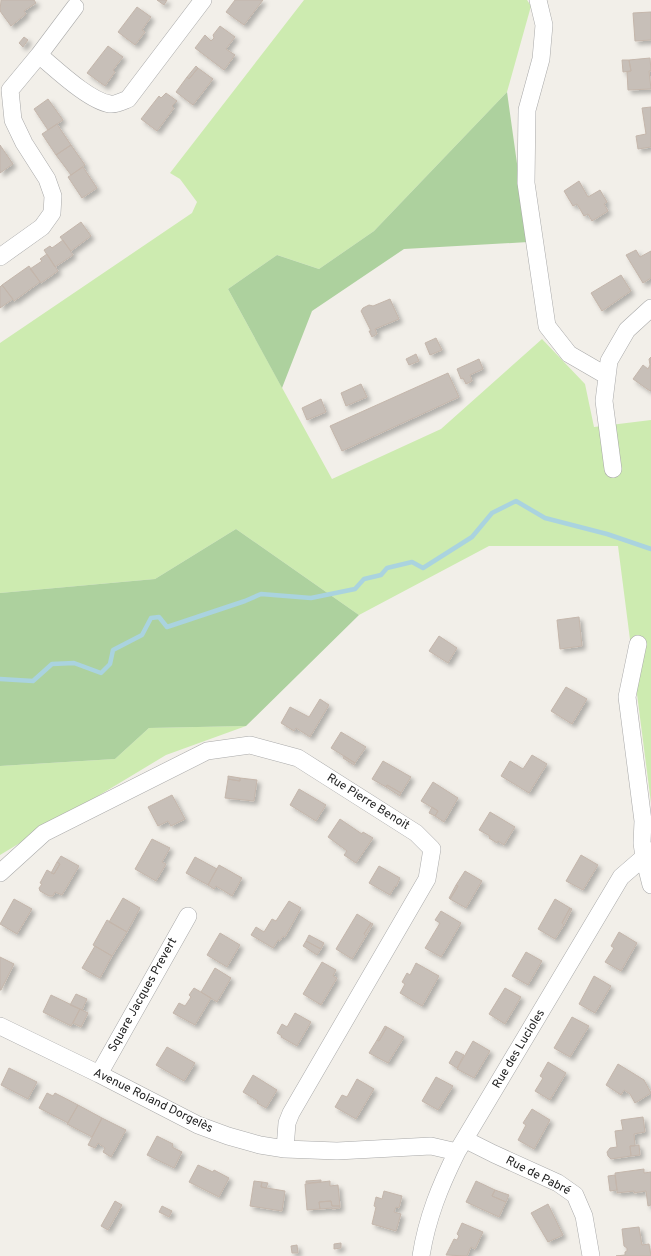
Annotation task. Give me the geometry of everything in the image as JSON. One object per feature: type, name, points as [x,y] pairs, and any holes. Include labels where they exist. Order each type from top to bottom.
[{"type":"street","points":[[39,55],[62,75],[97,100],[112,105],[128,99],[203,0]]},
{"type":"street","points":[[538,0],[544,25],[541,59],[527,110],[526,183],[547,326],[569,354],[607,376]]},
{"type":"street","points":[[0,257],[42,227],[52,213],[53,196],[47,179],[24,143],[13,120],[5,89],[39,55],[73,2]]},
{"type":"street","points":[[613,469],[604,401],[609,361],[627,330],[651,308]]},
{"type":"street","points":[[638,644],[628,697],[643,821],[642,843],[649,857],[651,884]]},
{"type":"street","name":"Rue Pierre Benoit","points":[[0,873],[44,833],[207,751],[250,744],[298,758],[416,833],[432,849],[428,879],[291,1113],[287,1123],[285,1149]]},
{"type":"street","name":"Rue des Lucioles","points":[[421,1256],[428,1222],[445,1176],[462,1146],[621,877],[649,857]]},
{"type":"street","name":"Square Jacques Prevert","points":[[99,1074],[188,916]]},
{"type":"street","name":"Avenue Roland Dorgelès","points":[[0,1026],[99,1074],[198,1125],[228,1136],[285,1149],[337,1151],[421,1146],[462,1146]]},
{"type":"street","name":"Rue de Pabré","points":[[462,1146],[494,1154],[558,1183],[575,1195],[584,1216],[591,1256]]},
{"type":"green space","points":[[304,0],[527,0],[531,6],[507,92],[374,231],[319,269],[277,255],[228,289],[332,479],[441,429],[542,339],[585,384],[594,427],[651,420],[651,803],[618,546],[489,546],[359,615],[236,529],[155,579],[0,593],[0,343],[192,213],[197,202],[180,179],[170,173]]},
{"type":"green space","points":[[507,92],[528,242],[404,249],[312,311],[282,388],[228,289],[277,255],[319,269],[374,231]]},
{"type":"green space","points":[[236,529],[359,615],[246,726],[149,728],[115,759],[0,766],[0,593],[155,579]]},
{"type":"green space","points":[[246,726],[166,755],[0,855],[0,766],[115,759],[149,728]]},
{"type":"building","points":[[1,0],[34,0],[36,3],[24,11],[26,14],[11,26],[0,11]]},
{"type":"building","points":[[157,0],[167,0],[164,5]]},
{"type":"building","points":[[235,0],[263,0],[244,25],[226,12]]},
{"type":"building","points":[[137,7],[151,17],[142,30],[145,32],[135,45],[118,32]]},
{"type":"building","points":[[651,12],[651,40],[635,41],[633,13]]},
{"type":"building","points":[[220,26],[235,37],[226,49],[235,55],[224,70],[195,48],[205,35],[211,41],[214,38],[213,35]]},
{"type":"building","points":[[24,37],[28,40],[23,47],[19,43]]},
{"type":"building","points":[[108,46],[123,57],[113,70],[115,72],[105,86],[87,73]]},
{"type":"building","points":[[650,58],[651,71],[649,71],[651,89],[628,90],[627,72],[631,71],[629,60]]},
{"type":"building","points":[[622,60],[629,60],[631,71],[623,72]]},
{"type":"building","points":[[196,66],[198,68],[189,79],[187,77]]},
{"type":"building","points":[[198,68],[213,79],[193,105],[176,92],[187,77],[189,79]]},
{"type":"building","points":[[166,93],[177,101],[172,106],[174,108],[157,131],[141,119],[159,96],[161,98]]},
{"type":"building","points":[[48,99],[63,120],[48,130],[34,109]]},
{"type":"building","points":[[651,107],[651,147],[638,149],[636,136],[646,134],[642,108]]},
{"type":"building","points":[[57,124],[71,145],[56,155],[42,134]]},
{"type":"building","points":[[0,145],[13,164],[0,173]]},
{"type":"building","points":[[71,145],[85,165],[71,175],[56,155]]},
{"type":"building","points":[[83,167],[97,188],[82,198],[68,177]]},
{"type":"building","points":[[579,181],[588,197],[600,190],[607,202],[604,204],[608,211],[592,221],[588,214],[584,216],[577,204],[573,206],[564,191]]},
{"type":"building","points":[[81,222],[91,236],[71,251],[60,237]]},
{"type":"building","points":[[63,240],[73,255],[55,267],[44,250],[50,246],[52,248]]},
{"type":"building","points":[[636,250],[640,257],[651,251],[651,278],[643,283],[626,255]]},
{"type":"building","points":[[47,254],[58,271],[41,283],[30,269],[42,261],[40,259]]},
{"type":"building","points":[[29,266],[40,282],[14,301],[2,285]]},
{"type":"building","points":[[621,275],[631,291],[602,311],[591,293]]},
{"type":"building","points":[[2,285],[13,299],[0,308],[0,287]]},
{"type":"building","points":[[390,299],[399,319],[375,329],[377,334],[372,337],[369,331],[371,331],[361,311],[369,305],[373,306]]},
{"type":"building","points":[[436,338],[442,350],[430,355],[425,343]]},
{"type":"building","points":[[416,354],[419,361],[409,365],[406,359]]},
{"type":"building","points":[[651,357],[650,391],[633,379],[643,365],[648,369],[650,365],[649,359]]},
{"type":"building","points":[[479,359],[483,369],[470,375],[472,381],[466,384],[463,378],[461,379],[457,369]]},
{"type":"building","points":[[448,373],[459,397],[342,451],[330,426]]},
{"type":"building","points":[[361,384],[367,397],[346,406],[341,393]]},
{"type":"building","points":[[321,399],[326,412],[307,420],[302,408]]},
{"type":"building","points":[[579,617],[582,646],[560,649],[557,620]]},
{"type":"building","points":[[439,636],[457,648],[448,663],[429,651]]},
{"type":"building","points":[[566,687],[587,699],[572,724],[551,711]]},
{"type":"building","points":[[320,699],[329,705],[310,737],[296,728],[294,731],[281,723],[290,707],[309,717]]},
{"type":"building","points":[[341,732],[366,747],[355,763],[331,748]]},
{"type":"building","points":[[532,755],[547,764],[529,793],[501,776],[510,761],[523,769]]},
{"type":"building","points":[[344,756],[355,763],[354,765],[343,758]]},
{"type":"building","points":[[383,761],[411,777],[401,793],[372,779]]},
{"type":"building","points":[[228,776],[240,778],[240,781],[228,779]]},
{"type":"building","points":[[240,778],[257,780],[254,801],[225,798],[228,779],[240,781]]},
{"type":"building","points":[[433,782],[458,798],[444,822],[435,816],[438,811],[421,801]]},
{"type":"building","points":[[387,785],[401,793],[400,796],[386,787]]},
{"type":"building","points":[[299,789],[326,805],[316,821],[290,805]]},
{"type":"building","points":[[172,795],[185,819],[171,826],[168,821],[158,826],[148,807]]},
{"type":"building","points":[[432,807],[438,811],[435,816],[429,813]]},
{"type":"building","points":[[490,812],[515,827],[504,845],[498,841],[497,843],[489,838],[490,836],[479,830]]},
{"type":"building","points":[[340,819],[362,834],[363,832],[373,838],[356,863],[344,855],[347,851],[328,837]]},
{"type":"building","points":[[152,839],[170,848],[162,862],[166,864],[156,881],[135,869]]},
{"type":"building","points":[[581,855],[598,865],[583,890],[566,881]]},
{"type":"building","points":[[61,856],[79,866],[62,895],[55,892],[53,896],[49,896],[40,891],[39,888],[42,884],[40,883],[47,870],[54,874],[60,864],[57,862]]},
{"type":"building","points":[[195,857],[217,869],[208,885],[186,873]]},
{"type":"building","points":[[57,862],[60,864],[54,874],[51,873]]},
{"type":"building","points":[[219,865],[242,878],[232,896],[216,886],[214,889],[208,885]]},
{"type":"building","points":[[379,866],[400,878],[390,895],[369,883]]},
{"type":"building","points":[[465,871],[482,881],[466,908],[450,899],[458,886],[456,885]]},
{"type":"building","points":[[456,885],[458,886],[450,899],[449,898]]},
{"type":"building","points":[[123,898],[140,908],[127,932],[109,922]]},
{"type":"building","points":[[14,899],[32,909],[17,934],[0,924]]},
{"type":"building","points":[[555,899],[570,908],[562,923],[564,925],[555,939],[538,929]]},
{"type":"building","points":[[289,901],[301,908],[285,937],[283,936],[280,941],[278,940],[273,948],[251,935],[256,927],[264,932],[272,919],[276,921]]},
{"type":"building","points":[[570,908],[572,909],[564,925],[562,923]]},
{"type":"building","points":[[441,911],[461,923],[441,957],[425,948],[440,923],[435,920]]},
{"type":"building","points":[[357,914],[371,923],[364,934],[366,936],[352,959],[336,949]]},
{"type":"building","points":[[107,920],[127,932],[112,956],[93,945]]},
{"type":"building","points":[[371,923],[373,924],[366,936],[364,934]]},
{"type":"building","points":[[619,932],[637,943],[621,971],[605,962],[614,948],[611,946]]},
{"type":"building","points":[[220,933],[240,945],[227,967],[207,955]]},
{"type":"building","points":[[309,935],[324,943],[321,949],[306,941]]},
{"type":"building","points":[[306,941],[321,949],[317,955],[303,946]]},
{"type":"building","points":[[95,946],[112,956],[100,978],[82,968]]},
{"type":"building","points":[[526,952],[542,961],[528,985],[512,976]]},
{"type":"building","points":[[0,957],[14,964],[1,990],[0,990]]},
{"type":"building","points":[[322,962],[336,970],[333,976],[337,978],[321,1005],[303,994]]},
{"type":"building","points":[[416,963],[439,976],[422,1006],[400,993],[405,984],[402,982],[407,973],[410,975]]},
{"type":"building","points":[[215,968],[231,978],[217,1002],[201,992]]},
{"type":"building","points":[[594,976],[611,986],[595,1013],[579,1004]]},
{"type":"building","points":[[194,988],[211,998],[195,1025],[173,1013],[179,1003],[185,1006],[191,997],[189,995]]},
{"type":"building","points":[[505,988],[521,997],[505,1024],[489,1014]]},
{"type":"building","points":[[76,994],[87,999],[82,1010],[70,1005]]},
{"type":"building","points":[[51,995],[80,1009],[71,1026],[43,1012]]},
{"type":"building","points":[[80,1009],[88,1013],[81,1027],[73,1023]]},
{"type":"building","points":[[295,1013],[311,1022],[297,1046],[277,1033],[282,1024],[287,1027]]},
{"type":"building","points":[[572,1017],[589,1026],[570,1057],[554,1048]]},
{"type":"building","points":[[385,1026],[387,1027],[379,1041],[377,1040]]},
{"type":"building","points":[[387,1027],[404,1037],[388,1063],[369,1053],[377,1040],[379,1041]]},
{"type":"building","points":[[473,1041],[490,1051],[474,1078],[457,1069]]},
{"type":"building","points":[[167,1047],[195,1063],[184,1081],[156,1065]]},
{"type":"building","points":[[456,1051],[464,1055],[457,1068],[449,1063]]},
{"type":"building","points":[[548,1062],[566,1073],[550,1100],[535,1091],[543,1078],[540,1076]]},
{"type":"building","points":[[618,1064],[644,1080],[651,1093],[635,1103],[630,1094],[624,1090],[621,1095],[606,1085]]},
{"type":"building","points":[[9,1068],[37,1082],[28,1099],[1,1085]]},
{"type":"building","points":[[253,1075],[277,1090],[266,1108],[243,1092]]},
{"type":"building","points":[[436,1077],[453,1086],[438,1110],[422,1101]]},
{"type":"building","points":[[357,1079],[374,1089],[356,1119],[335,1107],[342,1095],[347,1097]]},
{"type":"building","points":[[47,1093],[53,1096],[55,1093],[78,1105],[68,1123],[39,1108]]},
{"type":"building","points":[[78,1105],[102,1118],[92,1137],[67,1124]]},
{"type":"building","points":[[532,1109],[550,1120],[534,1149],[518,1140],[526,1125],[523,1123]]},
{"type":"building","points":[[643,1117],[645,1132],[634,1134],[635,1146],[630,1146],[631,1156],[611,1159],[607,1152],[610,1148],[617,1147],[615,1131],[623,1130],[621,1120]]},
{"type":"building","points":[[102,1118],[126,1130],[111,1157],[103,1152],[105,1148],[98,1143],[95,1148],[88,1145]]},
{"type":"building","points":[[157,1136],[173,1144],[172,1147],[182,1152],[174,1168],[147,1155]]},
{"type":"building","points":[[639,1145],[640,1155],[631,1156],[630,1146]]},
{"type":"building","points":[[198,1165],[213,1172],[214,1170],[229,1178],[219,1197],[189,1182]]},
{"type":"building","points":[[644,1169],[644,1173],[651,1172],[651,1205],[648,1206],[646,1191],[617,1193],[615,1173]]},
{"type":"building","points":[[615,1175],[617,1190],[610,1191],[608,1176]]},
{"type":"building","points":[[321,1180],[321,1182],[306,1183],[306,1181]]},
{"type":"building","points":[[254,1181],[262,1182],[261,1187],[285,1191],[282,1211],[250,1206]]},
{"type":"building","points":[[330,1181],[330,1186],[338,1185],[340,1206],[332,1206],[331,1201],[319,1202],[320,1209],[307,1210],[305,1184]]},
{"type":"building","points":[[476,1181],[495,1190],[492,1196],[506,1202],[499,1217],[466,1202]]},
{"type":"building","points":[[262,1182],[268,1183],[266,1188],[261,1187]]},
{"type":"building","points":[[495,1190],[509,1195],[506,1202],[492,1196]]},
{"type":"building","points":[[384,1191],[402,1196],[399,1208],[396,1207],[394,1212],[401,1214],[396,1231],[372,1224],[376,1207],[374,1206],[376,1197],[382,1199]]},
{"type":"building","points":[[115,1201],[122,1205],[108,1230],[101,1226]]},
{"type":"building","points":[[331,1201],[332,1206],[340,1206],[340,1208],[320,1209],[319,1202]]},
{"type":"building","points":[[548,1204],[563,1235],[548,1242],[531,1213]]},
{"type":"building","points":[[162,1206],[172,1211],[169,1217],[159,1212]]},
{"type":"building","points":[[462,1223],[483,1232],[475,1249],[471,1247],[467,1256],[446,1255],[454,1239],[457,1240],[459,1236],[457,1234]]},
{"type":"building","points":[[639,1227],[642,1245],[649,1244],[651,1256],[616,1256],[625,1255],[625,1252],[627,1251],[627,1248],[624,1246],[622,1229]]},
{"type":"building","points":[[341,1243],[341,1248],[334,1249],[334,1244]]},
{"type":"building","points":[[297,1245],[298,1253],[292,1253],[291,1246]]},
{"type":"waterway","points":[[0,679],[33,681],[52,664],[74,663],[101,673],[110,664],[113,650],[142,635],[151,618],[159,617],[167,627],[245,601],[261,594],[311,598],[355,589],[364,579],[381,575],[387,568],[412,562],[423,568],[472,537],[492,513],[516,501],[545,518],[607,534],[651,549]]}]
